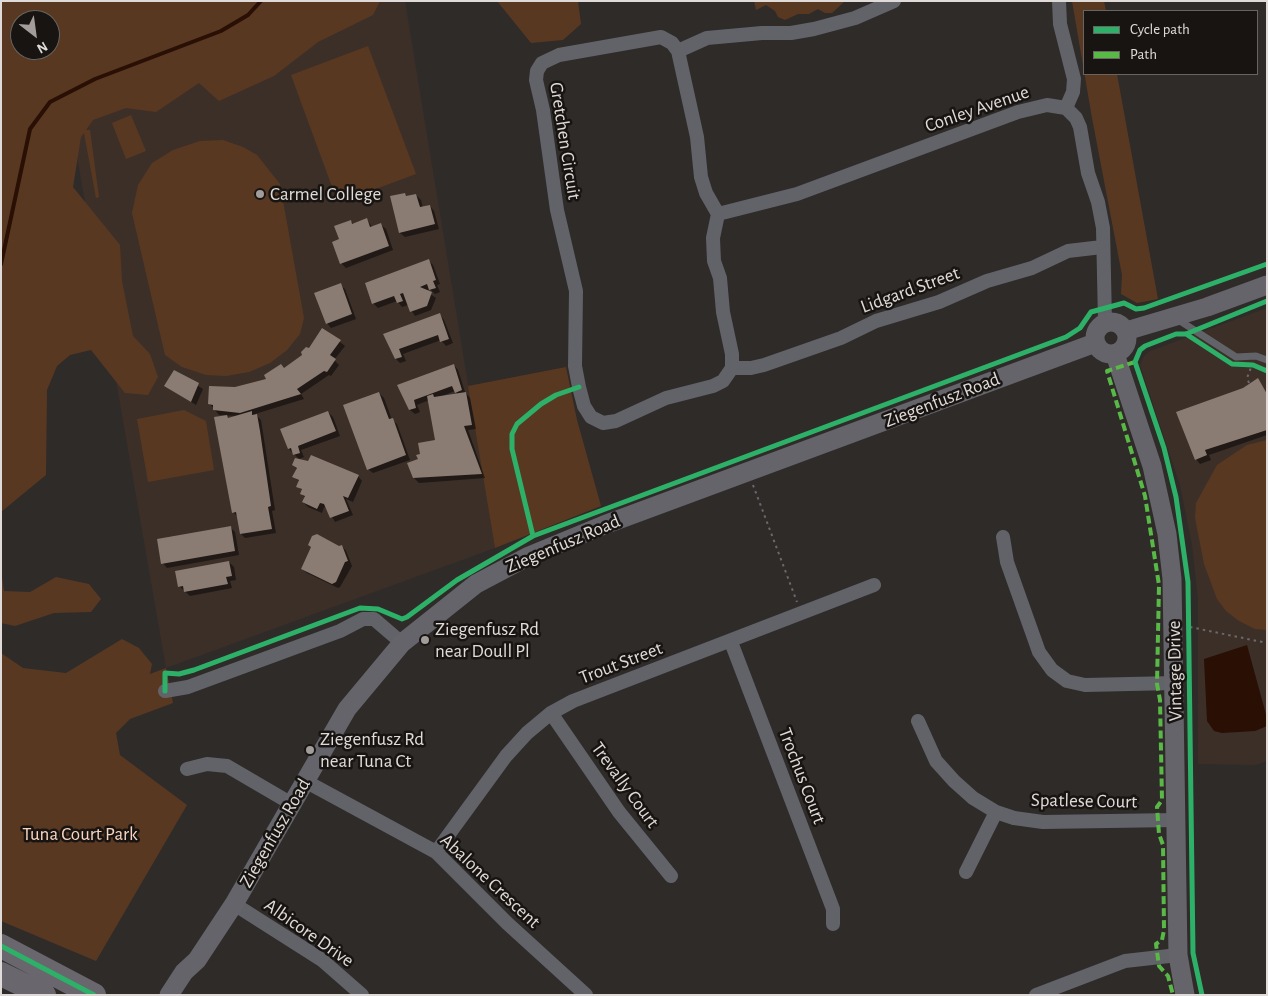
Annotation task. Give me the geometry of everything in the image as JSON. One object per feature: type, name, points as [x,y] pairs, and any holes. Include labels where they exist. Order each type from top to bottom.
[{"type":"highway","points":[[1,946],[94,995]]},
{"type":"highway","points":[[1,974],[44,995]]},
{"type":"street","points":[[732,368],[732,354],[722,312],[720,278],[714,261],[712,238],[718,214],[706,193],[701,177],[697,137],[678,51],[708,38],[762,33],[791,33],[814,29],[855,18],[894,1]]},
{"type":"street","points":[[1059,1],[1060,24],[1074,79],[1073,92],[1066,108],[1076,118],[1080,128],[1081,146],[1098,202],[1103,228],[1102,247],[1106,322]]},
{"type":"street","name":"Gretchen Circuit","points":[[678,51],[672,43],[661,37],[559,55],[549,58],[537,71],[536,80],[544,110],[557,210],[576,291],[575,366],[584,406],[592,418],[603,423],[666,398],[713,386],[723,381],[732,368]]},
{"type":"street","name":"Conley Avenue","points":[[718,214],[797,194],[1018,112],[1047,105],[1066,108]]},
{"type":"street","name":"Lidgard Street","points":[[732,368],[751,368],[764,365],[841,338],[876,321],[938,302],[987,281],[1032,268],[1068,251],[1102,247]]},
{"type":"street","points":[[1126,330],[1208,306],[1267,285]]},
{"type":"street","points":[[1106,322],[1116,322],[1126,330],[1126,344],[1115,354],[1102,352],[1095,343],[1096,331],[1106,322]]},
{"type":"street","name":"Ziegenfusz Road","points":[[169,995],[184,972],[197,960],[234,904],[347,709],[402,643],[476,584],[529,556],[1095,343]]},
{"type":"street","name":"Vintage Drive","points":[[1115,354],[1152,466],[1166,534],[1172,579],[1178,955],[1185,995]]},
{"type":"street","points":[[1003,537],[1007,562],[1039,652],[1052,670],[1067,681],[1085,685],[1175,683]]},
{"type":"street","name":"Trout Street","points":[[436,852],[506,756],[527,733],[551,713],[573,701],[731,642],[874,585]]},
{"type":"street","points":[[165,691],[188,687],[340,631],[363,619],[374,619],[402,643]]},
{"type":"street","name":"Trochus Court","points":[[731,642],[833,909],[833,924]]},
{"type":"street","name":"Trevally Court","points":[[551,713],[618,812],[671,876]]},
{"type":"street","name":"Spatlese Court","points":[[918,721],[936,761],[973,798],[996,812],[1014,818],[1043,822],[1176,820]]},
{"type":"street","points":[[187,769],[207,764],[227,766],[292,804]]},
{"type":"street","name":"Abalone Crescent","points":[[305,781],[436,852],[507,923],[586,995]]},
{"type":"street","points":[[966,872],[996,812]]},
{"type":"street","name":"Albicore Drive","points":[[234,904],[322,960],[362,995]]},
{"type":"street","points":[[1036,995],[1125,961],[1178,955]]},
{"type":"street","name":"Ziegenfusz Road","points":[[184,995],[193,977],[197,960]]},
{"type":"lane","points":[[1172,316],[1231,355],[1236,357],[1256,356],[1267,360]]},
{"type":"path","points":[[1244,366],[1255,365]]},
{"type":"path","points":[[1250,383],[1247,378],[1255,365]]},
{"type":"path","points":[[748,473],[802,614]]},
{"type":"path","points":[[1189,618],[1190,636]]},
{"type":"path","points":[[1190,627],[1267,643]]},
{"type":"shaded area","name":"Carmel College","points":[[50,1],[405,1],[495,548],[166,668],[60,58],[60,10],[52,10]]},
{"type":"shaded area","points":[[1267,308],[1267,761],[1256,765],[1198,764],[1198,599],[1192,545],[1180,485],[1140,365],[1144,356],[1150,351]]},
{"type":"shaded area","points":[[1247,645],[1267,718],[1267,726],[1255,731],[1222,733],[1214,731],[1207,721],[1204,659]]},
{"type":"green space","points":[[1,1],[380,1],[373,15],[318,42],[274,76],[219,101],[199,83],[156,112],[126,108],[93,120],[86,130],[90,130],[99,197],[96,198],[84,133],[81,137],[73,187],[120,245],[122,281],[133,336],[150,354],[158,377],[148,395],[125,393],[91,350],[70,355],[57,366],[47,390],[46,475],[1,512]]},
{"type":"green space","points":[[497,1],[578,1],[581,24],[563,40],[531,43]]},
{"type":"green space","points":[[754,1],[845,1],[832,13],[825,13],[818,9],[809,14],[798,14],[785,20],[778,17],[775,11],[766,5],[756,10]]},
{"type":"green space","points":[[1072,1],[1104,1],[1106,10],[1083,10],[1083,65]]},
{"type":"green space","points":[[368,46],[416,174],[338,203],[291,75]]},
{"type":"green space","points":[[1084,75],[1117,75],[1158,299],[1137,303],[1121,294],[1122,275]]},
{"type":"green space","points":[[131,115],[146,151],[126,159],[112,123]]},
{"type":"green space","points":[[223,140],[243,147],[257,155],[280,184],[304,318],[300,334],[287,350],[270,363],[249,372],[226,376],[206,375],[182,367],[165,355],[132,213],[138,185],[152,163],[173,150],[200,141]]},
{"type":"green space","points":[[566,367],[577,420],[601,506],[495,548],[468,386]]},
{"type":"green space","points":[[184,410],[206,421],[214,470],[148,482],[137,419]]},
{"type":"green space","points":[[1267,440],[1267,630],[1255,629],[1239,621],[1226,611],[1217,599],[1204,564],[1195,518],[1196,503],[1217,465],[1247,445]]},
{"type":"green space","points":[[1,569],[4,591],[30,592],[56,577],[89,584],[101,599],[91,612],[54,613],[15,626],[1,623]]},
{"type":"green space","name":"Tuna Court Park","points":[[122,639],[139,648],[152,664],[150,674],[166,668],[173,703],[130,719],[116,733],[120,755],[187,805],[96,961],[1,921],[1,653],[23,668],[66,673]]},
{"type":"building","points":[[405,193],[406,196],[416,194],[420,207],[430,205],[435,224],[399,233],[390,196]]},
{"type":"building","points":[[367,218],[370,227],[381,223],[389,246],[340,264],[332,242],[339,239],[334,226],[351,220],[352,224]]},
{"type":"building","points":[[429,259],[436,280],[433,281],[436,288],[429,290],[427,284],[420,287],[432,292],[427,306],[410,312],[403,293],[400,294],[403,301],[397,303],[394,296],[372,304],[365,283]]},
{"type":"building","points":[[341,283],[352,314],[326,324],[314,293]]},
{"type":"building","points":[[440,313],[449,339],[440,342],[438,335],[399,349],[402,357],[395,359],[383,334]]},
{"type":"building","points":[[322,328],[341,340],[330,355],[336,359],[327,372],[324,371],[297,389],[301,394],[240,413],[213,410],[213,405],[208,404],[209,386],[235,387],[266,379],[264,375],[281,364],[284,368],[302,355],[301,352],[306,347],[309,348]]},
{"type":"building","points":[[454,364],[462,390],[455,393],[452,386],[414,400],[416,408],[409,410],[397,385]]},
{"type":"building","points":[[174,370],[199,383],[191,402],[164,386]]},
{"type":"building","points":[[1258,378],[1267,394],[1267,430],[1205,450],[1207,455],[1195,460],[1176,412],[1243,388]]},
{"type":"building","points":[[379,392],[389,419],[393,418],[406,455],[367,470],[343,405]]},
{"type":"building","points":[[466,392],[472,425],[464,426],[482,474],[413,478],[407,463],[418,459],[416,455],[420,454],[418,443],[435,440],[427,396],[433,394],[434,397]]},
{"type":"building","points":[[252,411],[252,415],[257,414],[260,431],[271,506],[268,507],[272,529],[240,534],[236,512],[232,513],[214,417],[227,415],[228,418]]},
{"type":"building","points":[[328,411],[336,431],[298,446],[300,453],[293,455],[291,448],[288,449],[280,429]]},
{"type":"building","points":[[311,455],[359,475],[348,498],[343,496],[349,511],[330,518],[324,504],[320,503],[317,509],[302,502],[305,496],[300,494],[302,489],[296,487],[299,480],[292,477],[297,468],[292,465],[295,458],[308,461]]},
{"type":"building","points":[[231,526],[235,551],[161,564],[157,539]]},
{"type":"building","points":[[317,534],[339,546],[342,545],[348,561],[345,562],[336,582],[332,584],[301,569],[311,547],[308,545],[312,536]]},
{"type":"building","points":[[229,561],[232,576],[226,577],[228,584],[184,592],[183,586],[178,587],[175,571]]},
{"type":"waterway","points":[[1,264],[30,129],[50,102],[95,79],[221,31],[248,15],[261,1]]},
{"type":"marked path","points":[[1135,362],[1107,371],[1145,496],[1159,585],[1157,684],[1160,700],[1162,800],[1157,807],[1159,834],[1163,845],[1164,930],[1162,940],[1156,944],[1159,966],[1168,976],[1173,995]]},
{"type":"cycle path","points":[[165,691],[165,673],[179,674],[194,670],[360,608],[378,609],[402,619],[407,617],[457,580],[533,536],[1066,337],[1080,328],[1091,312],[1124,303],[1136,309],[1144,308],[1267,264]]},
{"type":"cycle path","points":[[1202,995],[1193,953],[1188,582],[1176,497],[1164,448],[1135,362],[1140,350],[1145,346],[1176,334],[1186,334],[1267,301]]},
{"type":"cycle path","points":[[1186,334],[1232,364],[1253,365],[1267,371]]},
{"type":"cycle path","points":[[533,536],[512,449],[512,434],[517,424],[541,404],[556,395],[579,387]]},
{"type":"cycle path","points":[[1,946],[94,995]]},
{"type":"place","name":"Carmel College","points":[[260,194]]},
{"type":"place","name":"Ziegenfusz Rd near Doull Pl","points":[[425,640]]},
{"type":"place","name":"Ziegenfusz Rd near Tuna Ct","points":[[310,750]]}]
